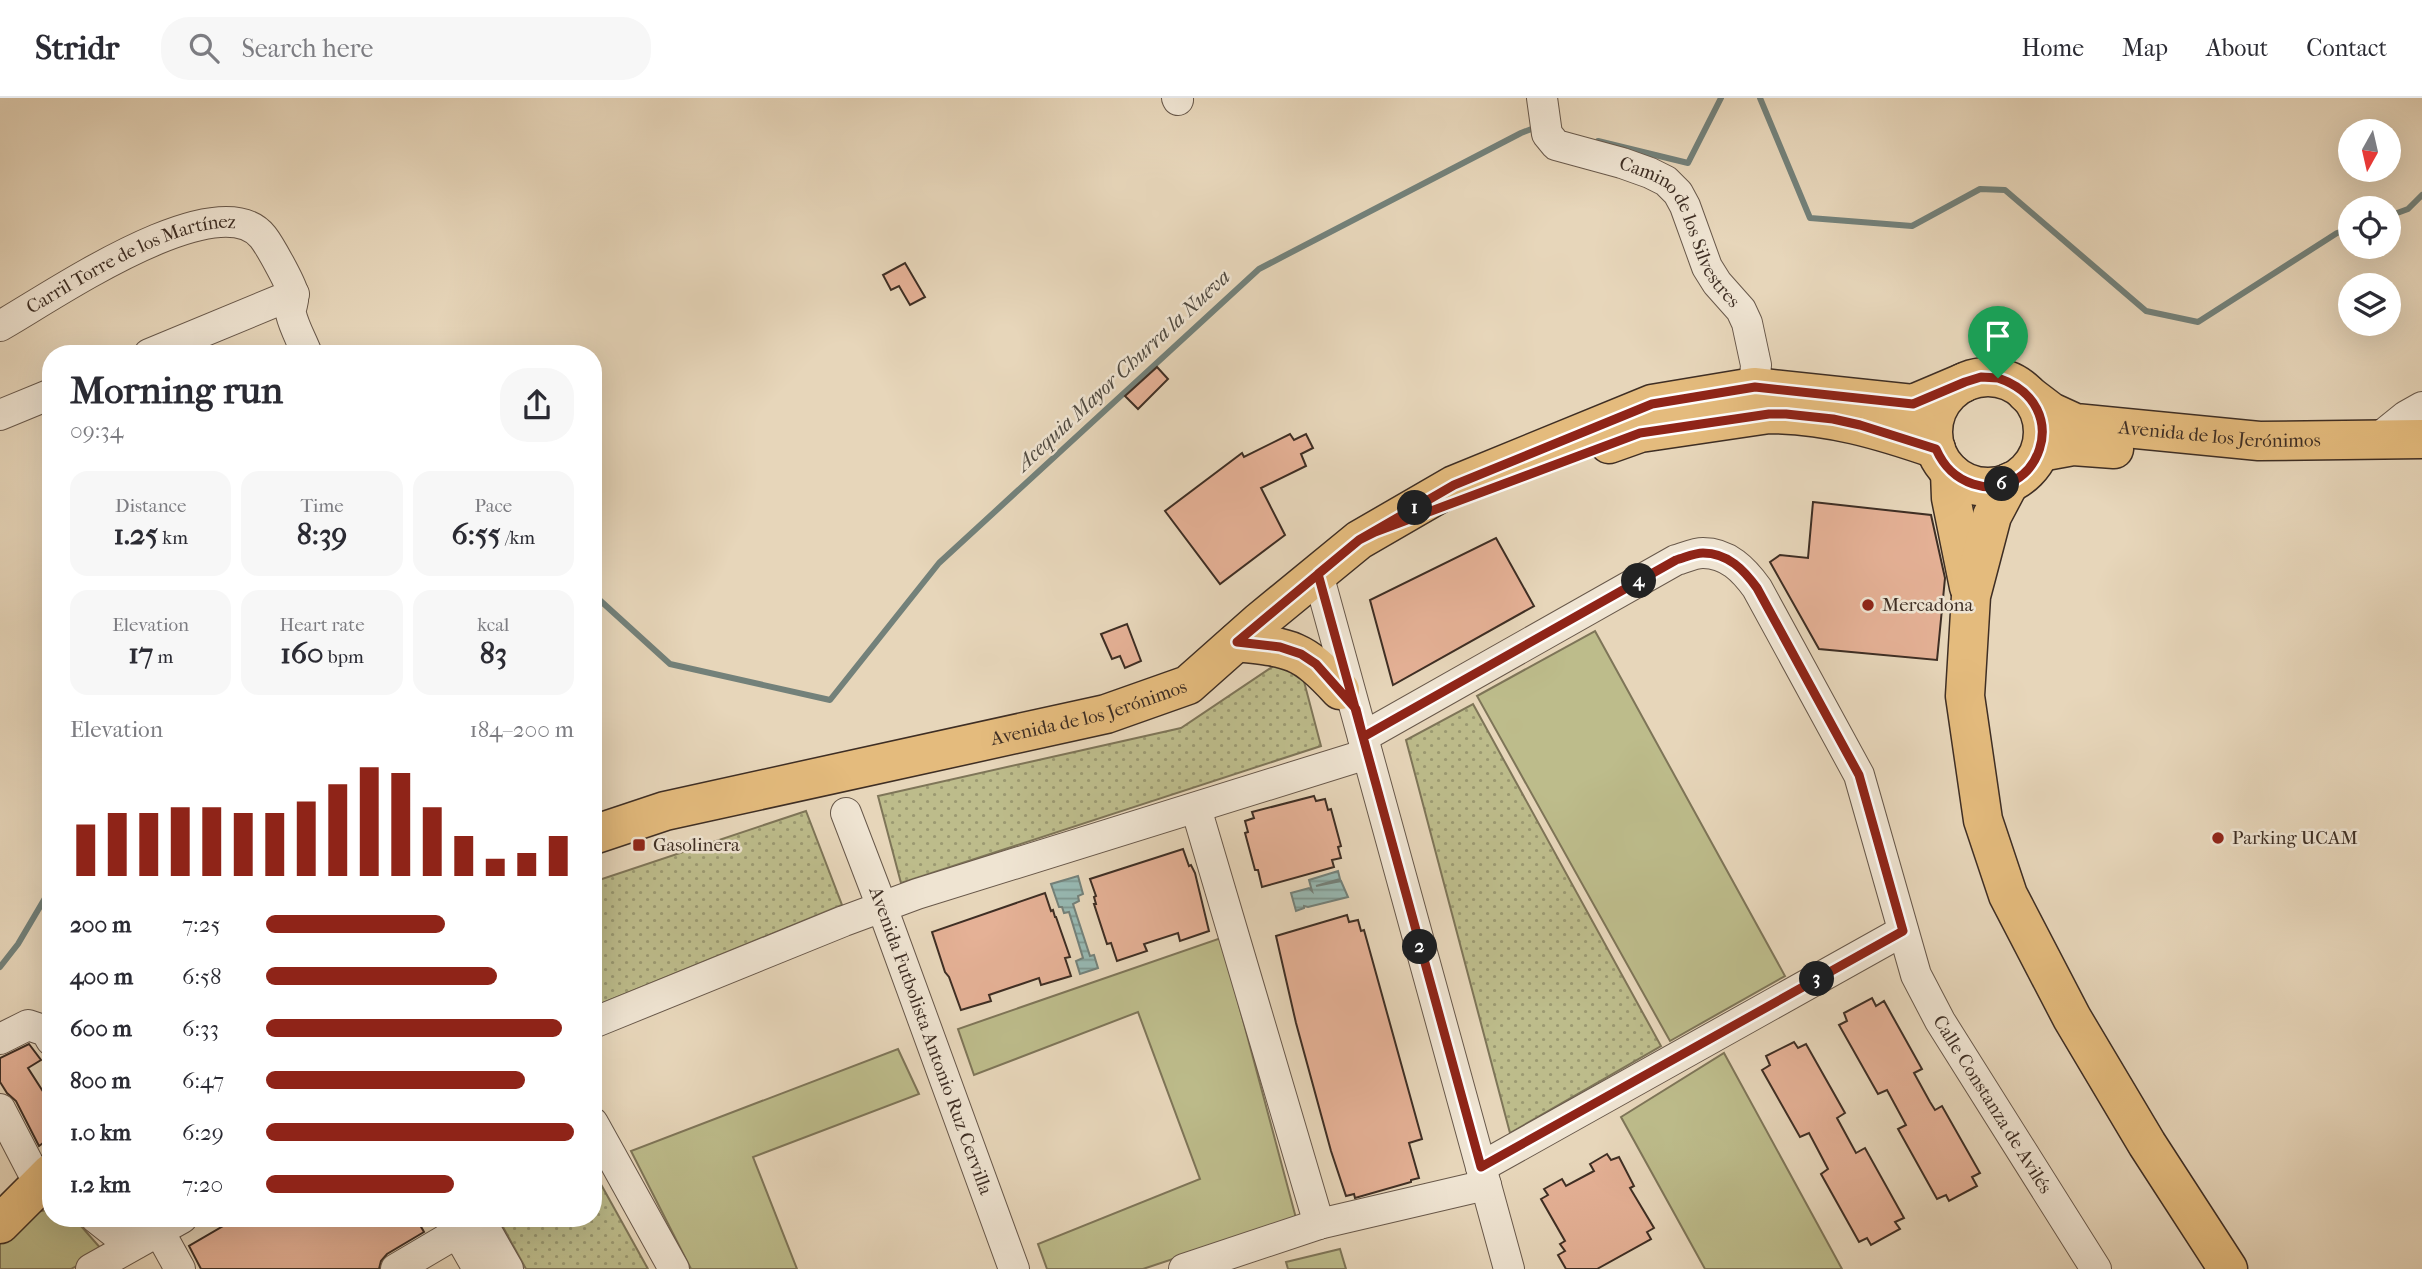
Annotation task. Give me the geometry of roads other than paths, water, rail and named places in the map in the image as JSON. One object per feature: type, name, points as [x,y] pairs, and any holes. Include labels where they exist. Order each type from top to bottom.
[{"type":"main road","points":[[1981,377],[1998,378],[2013,383],[2036,405],[2042,420],[2043,436],[2040,452],[2022,475],[2010,482],[1979,486],[1964,481],[1943,461],[1886,432],[1762,400],[1913,404],[1981,377]]},
{"type":"main road","points":[[1965,382],[1951,390],[1938,410],[1933,433],[1943,461],[1971,596]]},
{"type":"main road","name":"Avenida de los Jerónimos","points":[[2026,393],[2051,412],[2075,423],[2259,441],[2422,439]]},
{"type":"main road","name":"Avenida de los Jerónimos","points":[[602,832],[665,811],[1106,714],[1188,685],[1359,540],[1375,532],[1640,433],[1762,400]]},
{"type":"main road","name":"Avenida de los Jerónimos","points":[[2040,452],[2073,446],[2295,460],[2422,458]]},
{"type":"main road","points":[[2010,482],[1992,516],[1971,596],[1965,696],[1983,820],[2008,895],[2072,1018],[2147,1144],[2228,1269]]},
{"type":"main road","points":[[1237,642],[1280,647],[1301,654],[1316,664],[1356,723]]},
{"type":"main road","points":[[0,1224],[42,1181]]},
{"type":"street","name":"Camino de los Silvestres","points":[[1545,118],[1556,145],[1650,173],[1666,181],[1678,193],[1707,267],[1741,310],[1747,323],[1762,400]]},
{"type":"street","name":"Carril Torre de los Martínez","points":[[2,319],[109,262],[173,233],[224,220],[240,221],[253,226],[262,236],[294,294],[290,312],[303,345]]},
{"type":"street","points":[[171,345],[294,294]]},
{"type":"street","points":[[0,415],[42,398]]},
{"type":"street","points":[[2375,441],[2422,407]]},
{"type":"street","name":"Calle Constanza de Avilés","points":[[602,1019],[882,906],[1196,808],[1676,560],[1702,553],[1725,557],[1744,570],[1757,588],[1859,775],[1916,975],[1940,1021],[2096,1269]]},
{"type":"street","points":[[1308,582],[1356,723],[1509,1269]]},
{"type":"street","points":[[1196,808],[1319,1224]]},
{"type":"street","name":"Avenida Futbolista Antonio Ruz Cervilla","points":[[846,813],[1014,1269]]},
{"type":"street","points":[[1184,1269],[1319,1224],[1483,1176],[1903,931]]},
{"type":"street","points":[[0,1039],[28,1025],[42,1031]]},
{"type":"street","points":[[0,1109],[42,1173]]},
{"type":"street","points":[[602,1140],[674,1269]]},
{"type":"street","points":[[107,1227],[115,1233],[159,1231]]},
{"type":"street","points":[[396,1269],[456,1227]]},
{"type":"street","points":[[463,1227],[478,1269]]},
{"type":"street","points":[[466,1227],[508,1269]]},
{"type":"street","points":[[90,1269],[159,1231]]},
{"type":"street","points":[[159,1231],[180,1269]]},
{"type":"water","points":[[1338,871],[1340,879],[1316,886],[1341,881],[1348,897],[1304,906],[1296,911],[1291,893],[1309,888],[1312,891],[1309,880]]},
{"type":"water","points":[[1078,876],[1083,894],[1078,896],[1079,901],[1073,904],[1090,956],[1094,955],[1098,968],[1080,974],[1076,961],[1083,958],[1069,912],[1064,913],[1062,907],[1059,907],[1051,884]]},
{"type":"waterway","name":"Acequia Mayor Churra la Nueva","points":[[1598,141],[1688,163],[1721,98]]},
{"type":"waterway","points":[[1760,98],[1810,218],[1912,226],[1980,189],[2005,190],[2146,311],[2198,322],[2338,233]]},
{"type":"waterway","name":"Acequia Mayor Churra la Nueva","points":[[602,602],[670,664],[830,700],[939,563],[1259,269],[1521,133],[1539,129]]},
{"type":"waterway","points":[[2401,212],[2408,209],[2422,195]]},
{"type":"waterway","name":"Acequia Mayor Churra la Nueva","points":[[0,967],[18,944],[42,903]]},
{"type":"place","name":"Mercadona","points":[[1868,605]]},
{"type":"place","name":"Parking UCAM","points":[[2218,838]]},
{"type":"place","name":"Gasolinera","points":[[639,845]]}]
